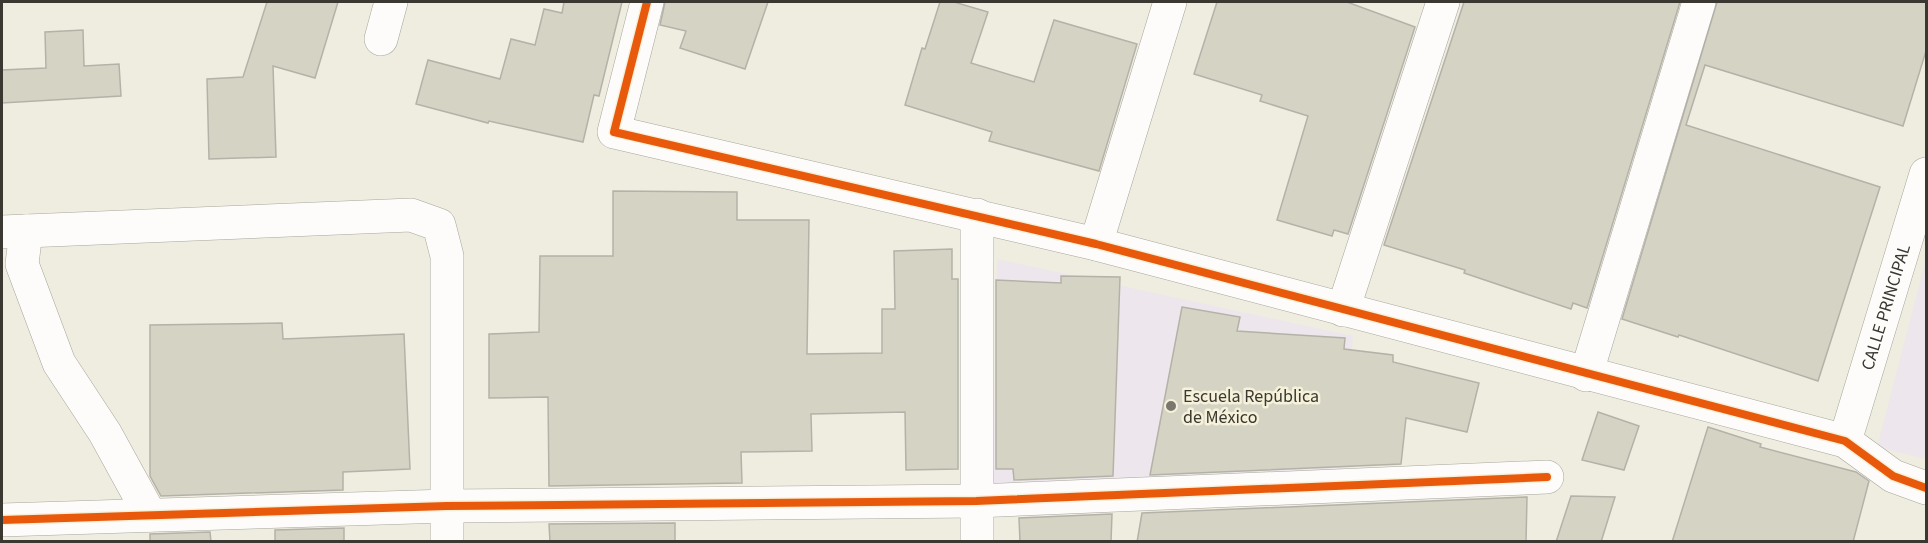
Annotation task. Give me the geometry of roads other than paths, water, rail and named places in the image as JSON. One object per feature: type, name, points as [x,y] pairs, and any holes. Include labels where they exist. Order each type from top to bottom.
[{"type":"street","points":[[381,39],[391,2]]},
{"type":"street","points":[[647,2],[614,132],[1096,244],[1586,375],[1845,441],[1893,476],[1926,488]]},
{"type":"street","points":[[1096,244],[1170,2]]},
{"type":"street","points":[[1344,310],[1443,2]]},
{"type":"street","points":[[1586,375],[1699,2]]},
{"type":"street","name":"CALLE PRINCIPAL","points":[[1845,441],[1926,174]]},
{"type":"street","points":[[150,515],[105,433],[59,363],[22,264],[14,231],[411,215],[439,225],[447,256],[447,542]]},
{"type":"street","points":[[977,215],[977,542]]},
{"type":"street","points":[[2,520],[447,506],[976,501],[1547,477]]},
{"type":"place","name":"Escuela República de México","points":[[1171,406]]}]
